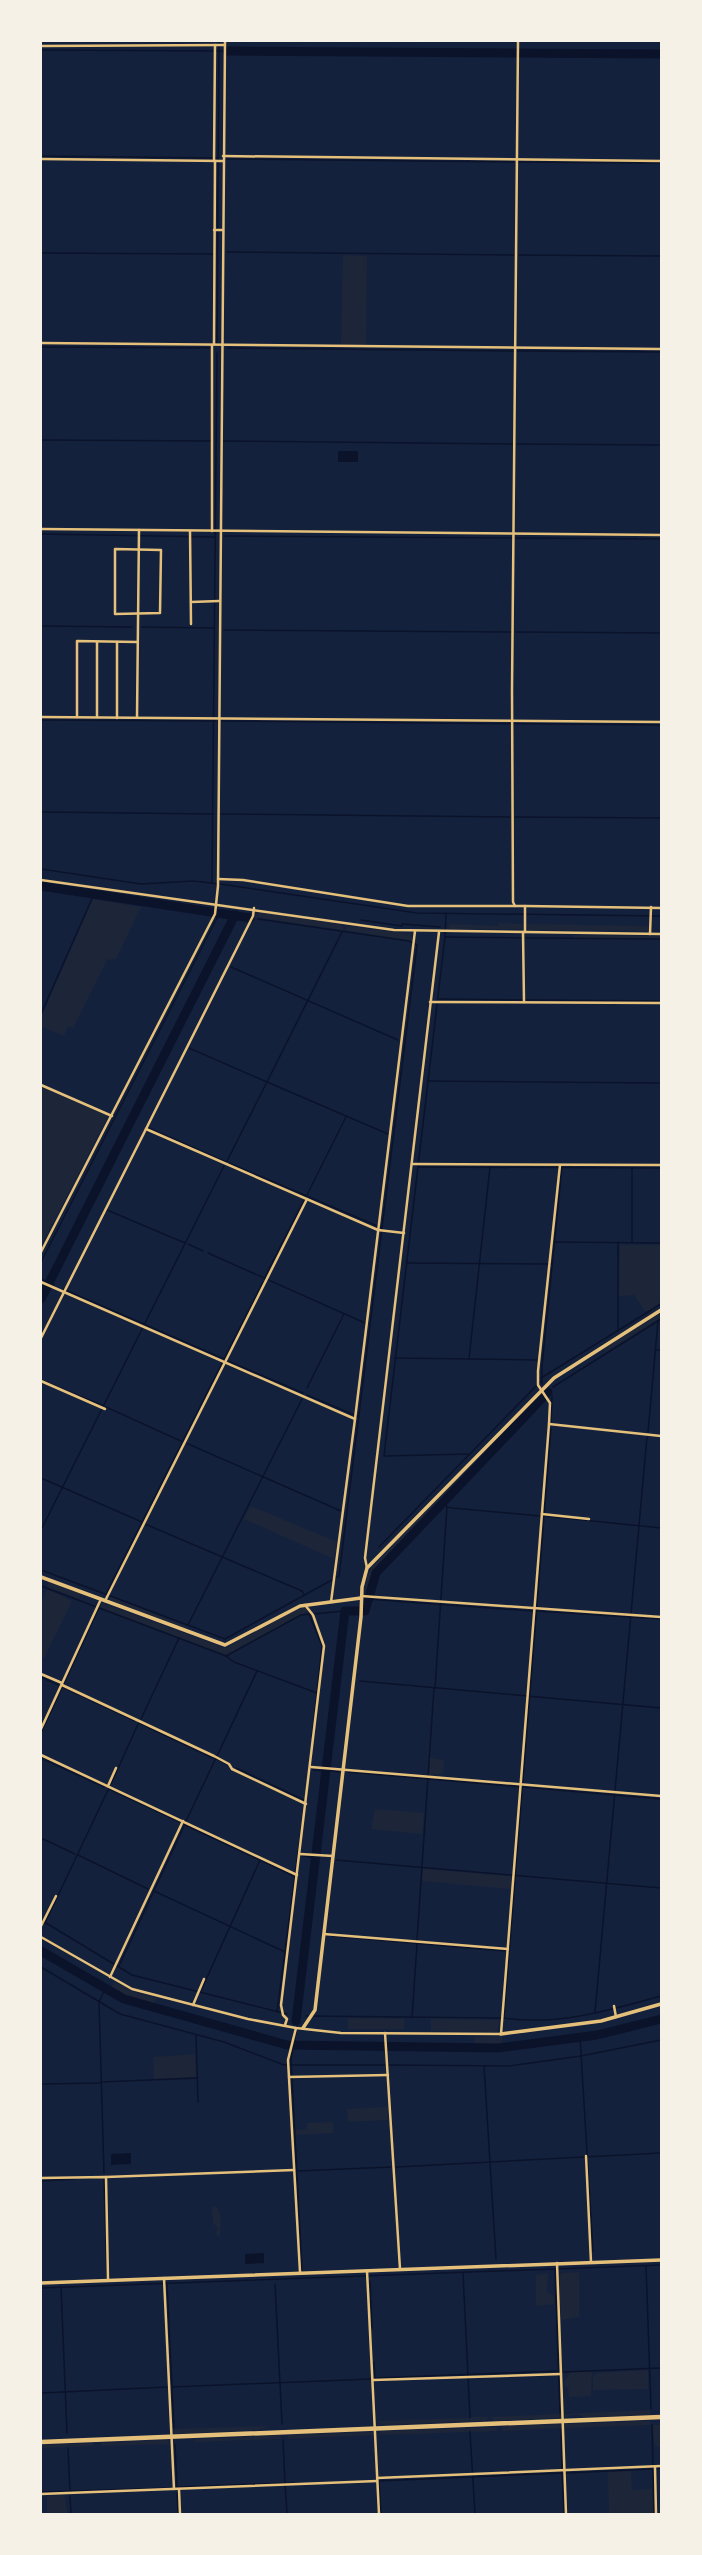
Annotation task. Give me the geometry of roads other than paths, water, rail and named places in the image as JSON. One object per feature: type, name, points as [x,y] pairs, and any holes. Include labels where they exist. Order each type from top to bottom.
[{"type":"main road","points":[[41,2442],[661,2417]]},
{"type":"street","points":[[223,156],[224,41]]},
{"type":"street","points":[[515,906],[513,902],[512,723],[518,41]]},
{"type":"street","points":[[216,45],[214,254],[216,345],[216,531]]},
{"type":"street","points":[[41,46],[204,47],[223,45]]},
{"type":"street","points":[[41,159],[216,160],[223,156],[661,160]]},
{"type":"street","points":[[41,1252],[112,1116],[215,914],[216,909],[218,886],[218,602],[212,350],[216,345],[221,230],[216,160]]},
{"type":"street","points":[[215,230],[221,230]]},
{"type":"street","points":[[41,343],[661,349]]},
{"type":"street","points":[[41,529],[139,530],[190,534],[216,531],[661,535]]},
{"type":"street","points":[[137,718],[139,530]]},
{"type":"street","points":[[190,534],[191,624]]},
{"type":"street","points":[[115,549],[161,550],[160,613],[137,613],[115,614],[115,549]]},
{"type":"street","points":[[191,602],[218,602]]},
{"type":"street","points":[[77,717],[78,641],[137,642]]},
{"type":"street","points":[[97,717],[98,642]]},
{"type":"street","points":[[117,642],[117,718]]},
{"type":"street","points":[[41,717],[512,723],[661,722]]},
{"type":"street","points":[[41,880],[216,905],[254,908],[385,929],[439,932],[661,934]]},
{"type":"street","points":[[217,881],[243,880],[408,906],[661,908]]},
{"type":"street","points":[[524,1001],[525,906]]},
{"type":"street","points":[[41,1338],[253,916],[254,908]]},
{"type":"street","points":[[650,934],[651,908]]},
{"type":"street","points":[[331,1602],[379,1229],[415,931]]},
{"type":"street","points":[[303,2028],[312,2016],[324,1934],[361,1611],[364,1597],[367,1568],[365,1558],[439,932]]},
{"type":"street","points":[[430,1002],[524,1001],[661,1003]]},
{"type":"street","points":[[41,1085],[112,1116]]},
{"type":"street","points":[[146,1129],[379,1229],[404,1234]]},
{"type":"street","points":[[412,1164],[560,1167],[661,1166]]},
{"type":"street","points":[[501,2034],[544,1514],[550,1403],[538,1384],[560,1167]]},
{"type":"street","points":[[41,1729],[98,1605],[108,1595],[307,1199]]},
{"type":"street","points":[[41,1282],[51,1287],[65,1290],[144,1326],[355,1417]]},
{"type":"street","points":[[367,1568],[541,1390],[564,1372],[661,1310]]},
{"type":"street","points":[[41,1381],[103,1408]]},
{"type":"street","points":[[549,1424],[661,1436]]},
{"type":"street","points":[[544,1514],[589,1520]]},
{"type":"street","points":[[41,1577],[224,1645],[294,1608],[305,1604],[364,1597],[661,1617]]},
{"type":"street","points":[[285,2025],[287,2019],[283,2016],[281,2011],[295,1874],[300,1854],[304,1804],[311,1767],[324,1646],[312,1614],[305,1604]]},
{"type":"street","points":[[41,1674],[208,1753],[229,1764],[232,1769],[304,1804]]},
{"type":"street","points":[[41,1755],[295,1874]]},
{"type":"street","points":[[311,1767],[661,1796]]},
{"type":"street","points":[[108,1786],[116,1768]]},
{"type":"street","points":[[110,1977],[117,1965],[183,1821]]},
{"type":"street","points":[[300,1854],[333,1856]]},
{"type":"street","points":[[42,1923],[56,1896]]},
{"type":"street","points":[[324,1934],[508,1949]]},
{"type":"street","points":[[41,1937],[110,1977],[139,1991],[248,2019],[296,2028],[341,2033],[501,2034],[526,2032],[616,2017],[661,2004]]},
{"type":"street","points":[[193,2005],[204,1979]]},
{"type":"street","points":[[614,2006],[616,2017]]},
{"type":"street","points":[[296,2028],[291,2043],[288,2062],[291,2077],[294,2170],[300,2272]]},
{"type":"street","points":[[386,2033],[400,2269]]},
{"type":"street","points":[[291,2077],[388,2075]]},
{"type":"street","points":[[586,2158],[592,2262]]},
{"type":"street","points":[[41,2178],[294,2170]]},
{"type":"street","points":[[106,2177],[108,2280]]},
{"type":"street","points":[[41,2283],[164,2279],[300,2272],[368,2274],[400,2269],[557,2265],[592,2262],[661,2260]]},
{"type":"street","points":[[557,2265],[559,2374],[563,2421],[563,2471],[566,2514]]},
{"type":"street","points":[[368,2274],[379,2514]]},
{"type":"street","points":[[164,2279],[174,2489]]},
{"type":"street","points":[[373,2380],[559,2374]]},
{"type":"street","points":[[41,2494],[285,2485],[654,2468],[661,2466]]},
{"type":"street","points":[[654,2468],[656,2514]]},
{"type":"street","points":[[179,2489],[180,2514]]},
{"type":"waterway","points":[[217,345],[219,41]]},
{"type":"waterway","points":[[41,50],[222,51]]},
{"type":"waterway","points":[[227,51],[661,54]]},
{"type":"waterway","points":[[41,156],[219,158]]},
{"type":"waterway","points":[[227,159],[514,162]]},
{"type":"waterway","points":[[518,162],[661,163]]},
{"type":"waterway","points":[[227,252],[514,255]]},
{"type":"waterway","points":[[41,253],[215,254]]},
{"type":"waterway","points":[[519,255],[661,256]]},
{"type":"waterway","points":[[41,347],[211,348]]},
{"type":"waterway","points":[[227,348],[514,351]]},
{"type":"waterway","points":[[517,351],[661,352]]},
{"type":"waterway","points":[[212,883],[217,353]]},
{"type":"waterway","points":[[41,440],[211,441]]},
{"type":"waterway","points":[[223,441],[512,444]]},
{"type":"waterway","points":[[517,444],[661,445]]},
{"type":"waterway","points":[[41,534],[215,537]]},
{"type":"waterway","points":[[225,536],[512,538]]},
{"type":"waterway","points":[[516,538],[661,539]]},
{"type":"waterway","points":[[41,626],[132,627]]},
{"type":"waterway","points":[[142,627],[214,628]]},
{"type":"waterway","points":[[224,630],[511,632]]},
{"type":"waterway","points":[[516,632],[661,633]]},
{"type":"waterway","points":[[41,720],[216,721]]},
{"type":"waterway","points":[[221,721],[661,725]]},
{"type":"waterway","points":[[41,812],[214,814]]},
{"type":"waterway","points":[[221,814],[510,817]]},
{"type":"waterway","points":[[515,817],[661,818]]},
{"type":"waterway","points":[[41,869],[141,884],[193,881],[220,884],[417,913],[661,916]]},
{"type":"waterway","points":[[41,886],[250,918]]},
{"type":"waterway","points":[[41,1014],[94,894]]},
{"type":"waterway","points":[[41,1262],[220,912]]},
{"type":"waterway","points":[[446,913],[445,937],[384,1456],[468,1454]]},
{"type":"waterway","points":[[41,1299],[235,915]]},
{"type":"waterway","points":[[41,1570],[225,1639],[339,1576],[417,945],[409,941],[258,919]]},
{"type":"waterway","points":[[361,920],[402,926],[402,924],[440,927]]},
{"type":"waterway","points":[[189,1048],[267,1082],[342,932]]},
{"type":"waterway","points":[[445,937],[521,938]]},
{"type":"waterway","points":[[526,938],[661,939]]},
{"type":"waterway","points":[[231,967],[398,1040]]},
{"type":"waterway","points":[[438,999],[661,1001]]},
{"type":"waterway","points":[[428,1081],[661,1083]]},
{"type":"waterway","points":[[226,1163],[267,1082],[388,1134]]},
{"type":"waterway","points":[[306,1197],[346,1117]]},
{"type":"waterway","points":[[149,1128],[226,1162]]},
{"type":"waterway","points":[[229,1163],[382,1228]]},
{"type":"waterway","points":[[41,1530],[224,1166]]},
{"type":"waterway","points":[[418,1167],[661,1168]]},
{"type":"waterway","points":[[469,1359],[490,1167]]},
{"type":"waterway","points":[[542,1384],[542,1366],[562,1168]]},
{"type":"waterway","points":[[632,1168],[632,1242]]},
{"type":"waterway","points":[[264,1279],[304,1200]]},
{"type":"waterway","points":[[107,1210],[185,1243]]},
{"type":"waterway","points":[[555,1242],[661,1243]]},
{"type":"waterway","points":[[618,1242],[618,1330]]},
{"type":"waterway","points":[[188,1244],[203,1251]]},
{"type":"waterway","points":[[208,1253],[365,1323]]},
{"type":"waterway","points":[[407,1263],[552,1264]]},
{"type":"waterway","points":[[41,1279],[54,1285]]},
{"type":"waterway","points":[[63,1289],[224,1359],[263,1282]]},
{"type":"waterway","points":[[541,1378],[661,1304]]},
{"type":"waterway","points":[[307,1388],[344,1314]]},
{"type":"waterway","points":[[553,1387],[661,1319]]},
{"type":"waterway","points":[[648,1432],[658,1321]]},
{"type":"waterway","points":[[656,1350],[661,1350]]},
{"type":"waterway","points":[[395,1358],[537,1360]]},
{"type":"waterway","points":[[228,1361],[303,1393]]},
{"type":"waterway","points":[[106,1594],[222,1363]]},
{"type":"waterway","points":[[41,1380],[104,1406]]},
{"type":"waterway","points":[[379,1547],[541,1381]]},
{"type":"waterway","points":[[296,2021],[345,1611],[365,1611],[376,1573],[548,1392]]},
{"type":"waterway","points":[[307,1395],[359,1417]]},
{"type":"waterway","points":[[551,1422],[552,1396]]},
{"type":"waterway","points":[[188,1625],[302,1399]]},
{"type":"waterway","points":[[106,1407],[183,1442]]},
{"type":"waterway","points":[[504,2017],[551,1429]]},
{"type":"waterway","points":[[595,2012],[647,1437]]},
{"type":"waterway","points":[[186,1443],[341,1511]]},
{"type":"waterway","points":[[41,1478],[142,1522]]},
{"type":"waterway","points":[[443,1502],[447,1507],[452,1508],[540,1516]]},
{"type":"waterway","points":[[435,1688],[447,1507]]},
{"type":"waterway","points":[[544,1516],[661,1528]]},
{"type":"waterway","points":[[145,1524],[302,1591],[304,1595]]},
{"type":"waterway","points":[[41,1586],[226,1656],[301,1615],[310,1614]]},
{"type":"waterway","points":[[367,1599],[532,1611]]},
{"type":"waterway","points":[[41,1733],[99,1608]]},
{"type":"waterway","points":[[313,1614],[345,1611]]},
{"type":"waterway","points":[[537,1611],[661,1619]]},
{"type":"waterway","points":[[309,1614],[322,1646],[312,1737]]},
{"type":"waterway","points":[[141,1719],[179,1638]]},
{"type":"waterway","points":[[226,1656],[234,1662],[317,1693]]},
{"type":"waterway","points":[[217,1756],[257,1671]]},
{"type":"waterway","points":[[41,1677],[135,1721]]},
{"type":"waterway","points":[[360,1681],[661,1708]]},
{"type":"waterway","points":[[417,1940],[434,1688]]},
{"type":"waterway","points":[[111,1784],[139,1722]]},
{"type":"waterway","points":[[139,1723],[213,1758]]},
{"type":"waterway","points":[[41,1758],[104,1787]]},
{"type":"waterway","points":[[215,1758],[227,1764]]},
{"type":"waterway","points":[[186,1821],[216,1758]]},
{"type":"waterway","points":[[236,1768],[304,1800]]},
{"type":"waterway","points":[[313,1770],[326,1771]]},
{"type":"waterway","points":[[326,1770],[339,1772]]},
{"type":"waterway","points":[[348,1772],[661,1799]]},
{"type":"waterway","points":[[45,1923],[109,1788]]},
{"type":"waterway","points":[[109,1789],[180,1822]]},
{"type":"waterway","points":[[277,2012],[305,1799]]},
{"type":"waterway","points":[[119,1966],[185,1824]]},
{"type":"waterway","points":[[185,1825],[260,1860]]},
{"type":"waterway","points":[[41,1838],[75,1854]]},
{"type":"waterway","points":[[78,1855],[148,1889]]},
{"type":"waterway","points":[[303,1856],[316,1858]]},
{"type":"waterway","points":[[200,1993],[260,1860],[294,1876]]},
{"type":"waterway","points":[[336,1860],[661,1888]]},
{"type":"waterway","points":[[154,1891],[285,1952]]},
{"type":"waterway","points":[[41,1920],[132,1975],[287,2014]]},
{"type":"waterway","points":[[332,1936],[505,1951]]},
{"type":"waterway","points":[[412,2018],[417,1944]]},
{"type":"waterway","points":[[41,1951],[124,1999],[287,2045],[498,2048],[597,2035],[661,2019]]},
{"type":"waterway","points":[[41,1967],[120,2014],[224,2042],[284,2065],[385,2065]]},
{"type":"waterway","points":[[104,2173],[99,2002],[105,1989]]},
{"type":"waterway","points":[[306,2016],[504,2018],[544,2020],[584,2015],[661,1996]]},
{"type":"waterway","points":[[296,2032],[291,2059],[302,2270]]},
{"type":"waterway","points":[[196,2035],[198,2102]]},
{"type":"waterway","points":[[580,2037],[593,2251]]},
{"type":"waterway","points":[[389,2065],[509,2066],[581,2056],[661,2040]]},
{"type":"waterway","points":[[484,2066],[496,2259]]},
{"type":"waterway","points":[[101,2082],[198,2078]]},
{"type":"waterway","points":[[41,2084],[101,2083]]},
{"type":"waterway","points":[[396,2167],[661,2153]]},
{"type":"waterway","points":[[297,2171],[391,2167]]},
{"type":"waterway","points":[[41,2181],[75,2179]]},
{"type":"waterway","points":[[104,2179],[107,2278]]},
{"type":"waterway","points":[[41,2288],[661,2265]]},
{"type":"waterway","points":[[646,2266],[651,2409]]},
{"type":"waterway","points":[[555,2269],[560,2413]]},
{"type":"waterway","points":[[463,2273],[470,2417]]},
{"type":"waterway","points":[[370,2281],[372,2328]]},
{"type":"waterway","points":[[167,2283],[172,2387],[371,2379]]},
{"type":"waterway","points":[[275,2284],[282,2424]]},
{"type":"waterway","points":[[61,2287],[67,2433]]},
{"type":"waterway","points":[[374,2362],[375,2378]]},
{"type":"waterway","points":[[563,2372],[661,2368]]},
{"type":"waterway","points":[[375,2378],[558,2371]]},
{"type":"waterway","points":[[41,2393],[168,2387]]},
{"type":"waterway","points":[[172,2388],[174,2428]]},
{"type":"waterway","points":[[652,2425],[653,2467]]},
{"type":"waterway","points":[[561,2429],[562,2471]]},
{"type":"waterway","points":[[470,2432],[475,2514]]},
{"type":"waterway","points":[[175,2444],[177,2487],[285,2483],[283,2440]]},
{"type":"waterway","points":[[68,2449],[70,2491]]},
{"type":"waterway","points":[[655,2469],[661,2468]]},
{"type":"waterway","points":[[566,2473],[653,2469],[654,2514]]},
{"type":"waterway","points":[[379,2481],[562,2473],[564,2514]]},
{"type":"waterway","points":[[379,2481],[381,2514]]},
{"type":"waterway","points":[[287,2514],[285,2483],[299,2483]]},
{"type":"waterway","points":[[41,2492],[170,2488]]},
{"type":"waterway","points":[[177,2493],[178,2514]]},
{"type":"waterway","points":[[70,2496],[71,2514]]}]
